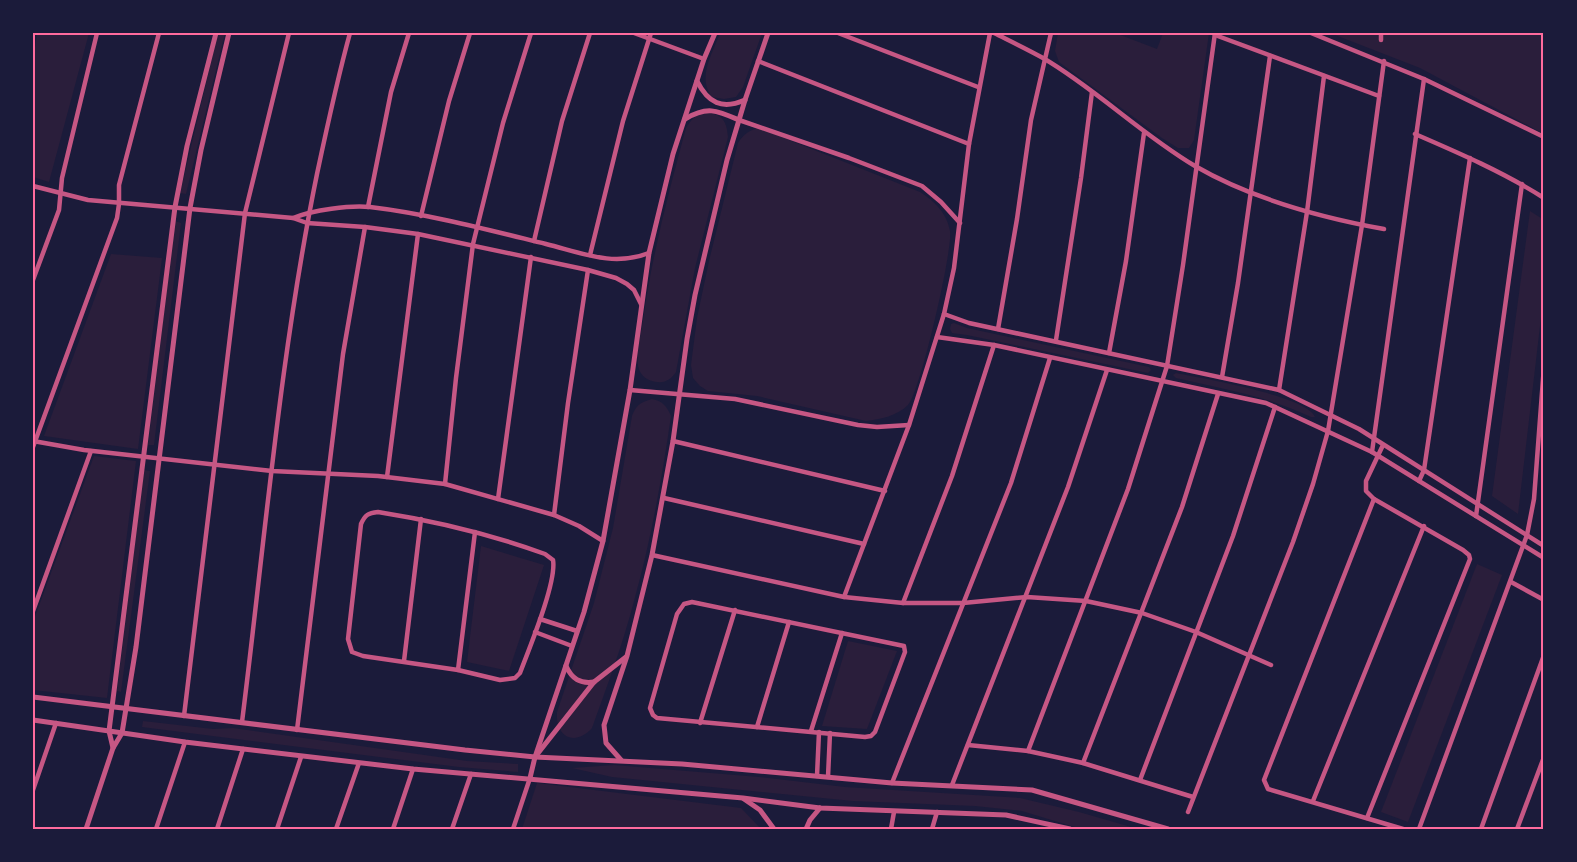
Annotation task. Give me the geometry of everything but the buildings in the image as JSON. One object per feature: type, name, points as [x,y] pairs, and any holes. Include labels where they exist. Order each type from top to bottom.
[{"type":"street","points":[[33,280],[59,210],[62,178],[97,33]]},
{"type":"street","points":[[159,33],[119,185],[117,218],[34,443],[272,471],[387,477],[445,484],[554,515],[579,526],[603,541]]},
{"type":"street","points":[[113,748],[109,731],[175,207],[187,146],[216,33]]},
{"type":"street","points":[[86,829],[113,748],[122,733],[136,647],[190,208],[201,150],[229,33]]},
{"type":"street","points":[[184,716],[245,213],[289,33]]},
{"type":"street","points":[[243,722],[287,344],[309,211],[337,78],[350,33]]},
{"type":"street","points":[[368,207],[391,92],[410,33]]},
{"type":"street","points":[[421,216],[449,101],[470,33]]},
{"type":"street","points":[[445,484],[473,244],[503,123],[531,33]]},
{"type":"street","points":[[534,241],[562,121],[590,33]]},
{"type":"street","points":[[634,33],[650,36],[704,59]]},
{"type":"street","points":[[513,829],[577,631],[603,541],[630,390],[649,253],[673,154],[704,59],[715,33]]},
{"type":"street","points":[[621,760],[606,743],[603,725],[627,656],[652,555],[674,441],[695,295],[727,160],[768,33]]},
{"type":"street","points":[[838,33],[978,87]]},
{"type":"street","points":[[843,597],[909,425],[944,314],[954,268],[978,87],[992,33],[1044,58],[1144,133],[1196,166],[1251,193],[1307,212],[1384,229]]},
{"type":"street","points":[[999,329],[1031,120],[1051,33]]},
{"type":"street","points":[[1311,33],[1384,61],[1544,137]]},
{"type":"street","points":[[1380,40],[1382,33]]},
{"type":"street","points":[[1028,751],[1128,489],[1167,366],[1215,34],[1379,96]]},
{"type":"street","points":[[590,255],[620,132],[650,36]]},
{"type":"street","points":[[1222,377],[1238,283],[1270,56]]},
{"type":"street","points":[[1188,812],[1293,542],[1313,484],[1332,416],[1362,225],[1384,61]]},
{"type":"street","points":[[758,62],[969,144]]},
{"type":"street","points":[[1279,390],[1307,212],[1324,76]]},
{"type":"street","points":[[1367,818],[1468,566],[1469,555],[1424,526],[1374,499],[1366,491],[1365,486],[1374,454],[1374,439],[1424,79]]},
{"type":"street","points":[[698,81],[705,95],[716,103],[730,104],[745,100]]},
{"type":"street","points":[[1056,340],[1092,92]]},
{"type":"street","points":[[685,119],[698,111],[708,110],[849,158],[922,186],[960,223]]},
{"type":"street","points":[[1109,353],[1126,261],[1144,133]]},
{"type":"street","points":[[1415,134],[1470,158],[1522,184],[1544,198]]},
{"type":"street","points":[[1419,481],[1424,470],[1470,158]]},
{"type":"street","points":[[1476,516],[1522,184]]},
{"type":"street","points":[[33,186],[62,194],[119,204],[293,218],[307,223],[365,227],[473,244],[616,278],[634,290],[641,304]]},
{"type":"street","points":[[293,218],[309,211],[368,207],[477,228],[617,261],[649,253]]},
{"type":"street","points":[[297,730],[343,354],[365,227]]},
{"type":"street","points":[[387,477],[418,234]]},
{"type":"street","points":[[498,499],[531,257]]},
{"type":"street","points":[[554,515],[588,270]]},
{"type":"street","points":[[944,314],[969,323],[1279,390],[1354,426],[1544,546]]},
{"type":"street","points":[[937,337],[994,345],[1275,407],[1374,454],[1544,558]]},
{"type":"street","points":[[903,603],[952,476],[994,345]]},
{"type":"street","points":[[892,783],[1011,483],[1050,358]]},
{"type":"street","points":[[1419,829],[1527,535],[1534,499],[1544,366]]},
{"type":"street","points":[[952,785],[1027,597],[1068,487],[1107,370]]},
{"type":"street","points":[[630,390],[763,404],[858,425],[877,427],[909,425]]},
{"type":"street","points":[[1083,763],[1182,507],[1218,394]]},
{"type":"street","points":[[1140,780],[1237,524],[1275,407]]},
{"type":"street","points":[[674,441],[885,491]]},
{"type":"street","points":[[1374,454],[1383,445]]},
{"type":"street","points":[[33,611],[91,451]]},
{"type":"street","points":[[664,498],[864,544]]},
{"type":"street","points":[[1374,499],[1266,775],[1265,785],[1268,789],[1367,818],[1388,827],[1403,829]]},
{"type":"street","points":[[370,513],[422,519],[475,532],[544,554],[553,560],[554,572],[540,619],[520,673],[515,678],[500,680],[458,670],[356,655],[349,647],[361,524],[364,516],[370,513]]},
{"type":"street","points":[[404,661],[422,519]]},
{"type":"street","points":[[1313,801],[1424,526]]},
{"type":"street","points":[[458,670],[475,532]]},
{"type":"street","points":[[652,555],[843,597],[903,603],[963,603],[1027,597],[1086,601],[1142,613],[1196,632],[1271,665]]},
{"type":"street","points":[[1511,582],[1544,600]]},
{"type":"street","points":[[692,602],[735,610],[904,646],[905,652],[872,736],[657,718],[650,708],[679,610],[684,604],[692,602]]},
{"type":"street","points":[[700,723],[735,610]]},
{"type":"street","points":[[540,619],[577,631]]},
{"type":"street","points":[[757,727],[789,622]]},
{"type":"street","points":[[535,632],[572,646]]},
{"type":"street","points":[[811,731],[842,633]]},
{"type":"street","points":[[1481,829],[1544,655]]},
{"type":"street","points":[[535,756],[594,682],[627,656]]},
{"type":"street","points":[[566,666],[573,678],[594,682]]},
{"type":"street","points":[[33,697],[465,750],[621,760],[892,783],[1032,790],[1168,829]]},
{"type":"street","points":[[33,720],[185,742],[413,769],[743,798],[820,808],[1006,815],[1068,829]]},
{"type":"street","points":[[33,790],[56,723]]},
{"type":"street","points":[[817,776],[819,732]]},
{"type":"street","points":[[828,777],[830,733]]},
{"type":"street","points":[[156,829],[185,742]]},
{"type":"street","points":[[968,745],[1028,751],[1083,763],[1193,797]]},
{"type":"street","points":[[217,829],[243,749]]},
{"type":"street","points":[[277,829],[301,756]]},
{"type":"street","points":[[1517,829],[1544,757]]},
{"type":"street","points":[[336,829],[359,763]]},
{"type":"street","points":[[393,829],[413,769]]},
{"type":"street","points":[[452,829],[471,774]]},
{"type":"street","points":[[743,798],[760,810],[774,829]]},
{"type":"street","points":[[806,829],[820,808]]},
{"type":"street","points":[[891,829],[894,812]]},
{"type":"street","points":[[932,829],[937,812]]},
{"type":"shaded area","points":[[37,33],[89,33],[49,182],[33,177],[33,61]]},
{"type":"shaded area","points":[[218,33],[225,33],[186,194],[180,193]]},
{"type":"shaded area","points":[[720,33],[762,33],[743,87],[736,97],[724,99],[712,97],[706,82],[707,66]]},
{"type":"shaded area","points":[[1058,33],[1115,33],[1157,49],[1163,33],[1209,33],[1194,140],[1189,148],[1178,148],[1162,138],[1059,62],[1055,51]]},
{"type":"shaded area","points":[[1330,33],[1544,33],[1544,134],[1420,68]]},
{"type":"shaded area","points":[[707,112],[723,120],[727,127],[728,137],[695,268],[676,372],[666,381],[654,381],[648,379],[639,370],[638,361],[651,271],[686,128],[695,117]]},
{"type":"shaded area","points":[[759,128],[920,192],[935,204],[946,219],[950,231],[950,243],[927,350],[908,405],[894,414],[866,421],[757,396],[708,391],[693,378],[691,365],[697,318],[738,143],[747,133]]},
{"type":"shaded area","points":[[1530,211],[1544,220],[1544,309],[1542,309],[1518,514],[1492,496]]},
{"type":"shaded area","points":[[175,221],[181,223],[154,445],[148,445]]},
{"type":"shaded area","points":[[111,254],[162,258],[138,449],[44,436]]},
{"type":"shaded area","points":[[951,324],[967,328],[1149,367],[1151,370],[1148,373],[952,333]]},
{"type":"shaded area","points":[[1176,373],[1274,395],[1308,409],[1315,417],[1261,398],[1176,378],[1173,375]]},
{"type":"shaded area","points":[[652,399],[664,404],[671,416],[646,555],[625,633],[592,728],[586,734],[573,738],[567,736],[559,728],[557,712],[594,603],[613,528],[632,416],[639,404]]},
{"type":"shaded area","points":[[94,456],[136,461],[107,698],[33,690],[33,622]]},
{"type":"shaded area","points":[[144,470],[150,471],[121,692],[117,691]]},
{"type":"shaded area","points":[[481,546],[544,565],[509,671],[467,662]]},
{"type":"shaded area","points":[[1477,564],[1502,575],[1408,822],[1381,812]]},
{"type":"shaded area","points":[[848,641],[897,651],[867,729],[822,726]]},
{"type":"shaded area","points":[[143,721],[213,729],[233,728],[467,761],[518,764],[518,772],[459,767],[142,727]]},
{"type":"shaded area","points":[[614,765],[759,777],[845,787],[1020,798],[1138,829],[1081,829],[1022,811],[975,806],[853,801],[612,777],[572,768]]},
{"type":"shaded area","points":[[537,783],[741,808],[761,829],[522,829]]}]
